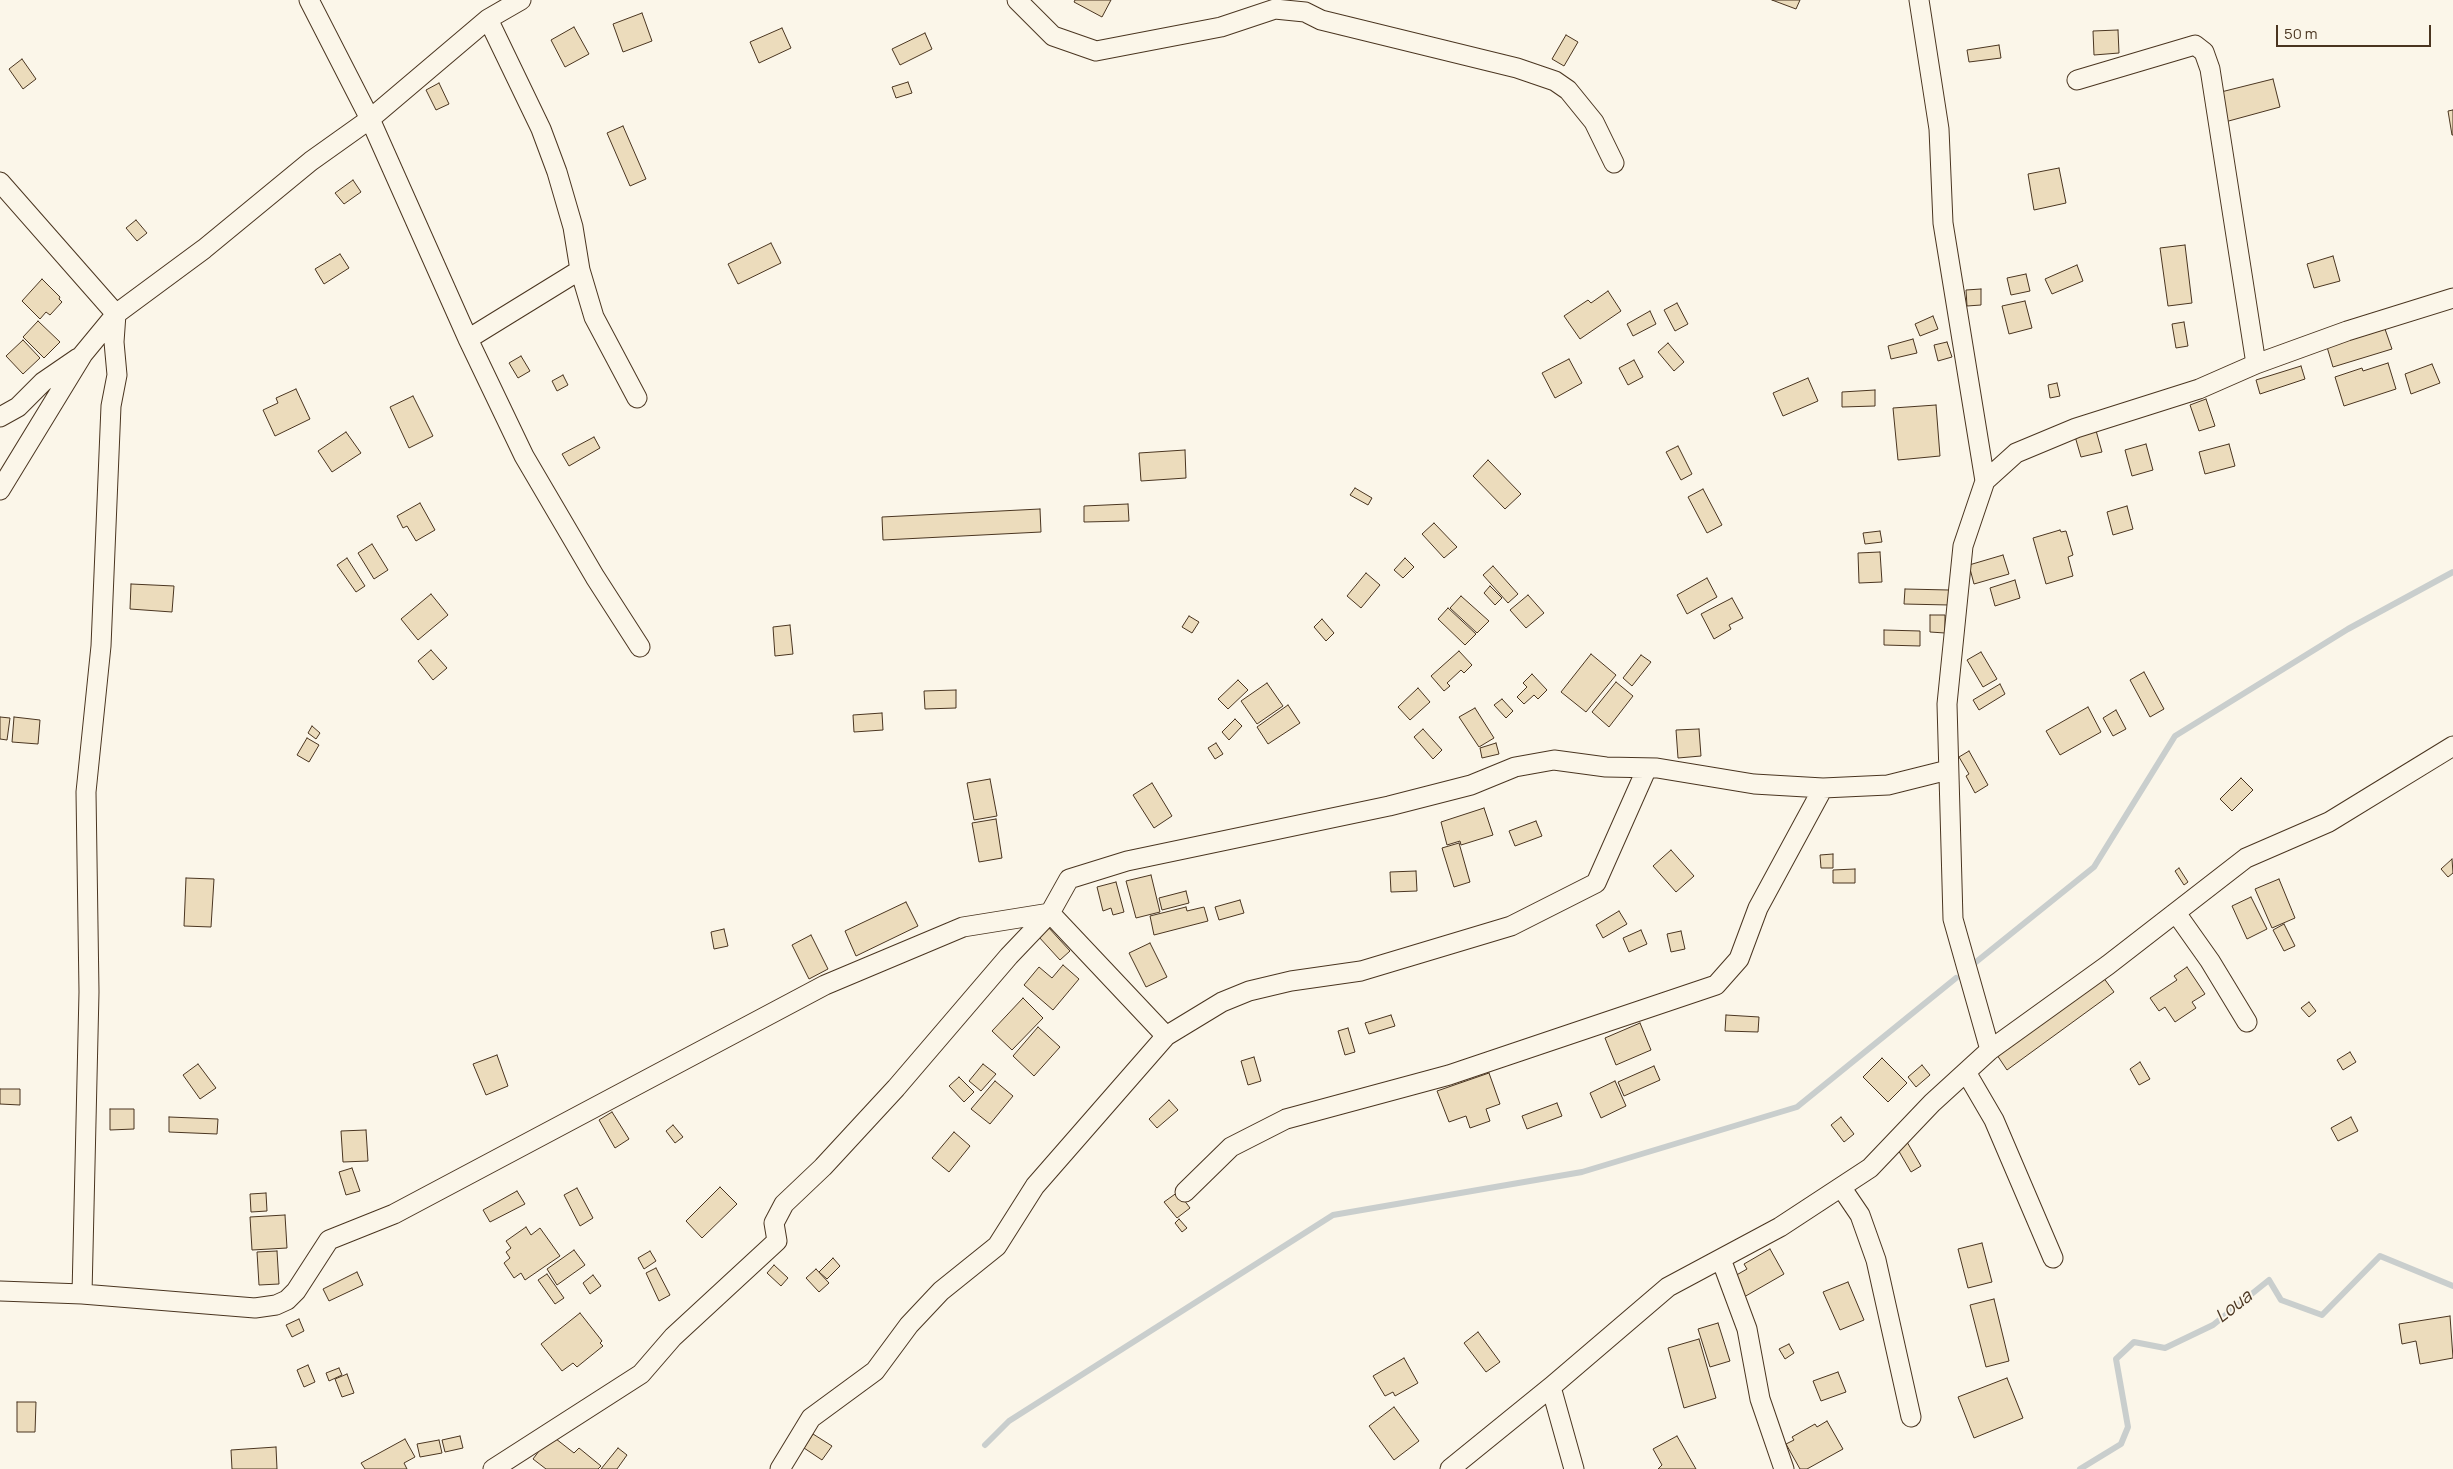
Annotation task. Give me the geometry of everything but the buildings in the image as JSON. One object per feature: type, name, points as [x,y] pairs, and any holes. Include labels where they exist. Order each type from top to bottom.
[{"type":"street","points":[[309,0],[370,119],[468,339],[524,456],[595,577],[640,647]]},
{"type":"street","points":[[0,490],[83,354],[116,314],[204,249],[311,161],[370,119],[488,19],[521,0]]},
{"type":"street","points":[[1017,0],[1053,36],[1096,51],[1221,27],[1275,9],[1305,12],[1320,20],[1517,68],[1555,81],[1568,90],[1594,122],[1614,163]]},
{"type":"street","points":[[1919,0],[1938,129],[1943,223],[1986,481]]},
{"type":"street","points":[[488,19],[541,129],[573,226],[580,270],[594,317],[637,398]]},
{"type":"street","points":[[2077,80],[2195,46],[2204,52],[2210,69],[2256,364]]},
{"type":"street","points":[[0,182],[116,314],[114,342],[117,375],[111,406],[101,646],[86,792],[89,992],[82,1294]]},
{"type":"street","points":[[468,339],[580,270]]},
{"type":"street","points":[[1990,1050],[1953,919],[1947,704],[1963,546],[1986,481],[2016,453],[2076,428],[2199,389],[2256,364],[2347,331],[2453,298]]},
{"type":"street","points":[[0,417],[18,407],[43,382],[83,354]]},
{"type":"street","points":[[1450,1469],[1551,1387],[1668,1287],[1780,1227],[1870,1168],[1932,1103],[1990,1050],[2246,858],[2329,822],[2453,746]]},
{"type":"street","points":[[493,1469],[641,1374],[673,1337],[777,1241],[774,1223],[784,1204],[823,1167],[896,1088],[1009,956],[1050,913],[1070,879],[1127,861],[1390,806],[1471,785],[1515,767],[1554,760],[1606,768],[1647,768],[1754,784],[1823,788],[1888,785],[1948,770]]},
{"type":"street","points":[[780,1469],[811,1418],[875,1370],[909,1325],[941,1291],[997,1246],[1036,1186],[1166,1036],[1222,1002],[1249,991],[1290,981],[1361,971],[1511,926],[1596,883],[1647,768]]},
{"type":"street","points":[[1185,1192],[1231,1147],[1286,1119],[1449,1075],[1716,984],[1739,959],[1758,908],[1823,788]]},
{"type":"street","points":[[2176,912],[2210,961],[2247,1022]]},
{"type":"street","points":[[0,1292],[82,1294],[255,1308],[276,1305],[287,1300],[296,1291],[329,1240],[394,1214],[825,985],[963,927],[1050,913]]},
{"type":"street","points":[[1050,913],[1166,1036]]},
{"type":"street","points":[[1966,1072],[1994,1120],[2053,1258]]},
{"type":"street","points":[[1841,1187],[1860,1215],[1876,1260],[1911,1417]]},
{"type":"street","points":[[1721,1259],[1746,1329],[1760,1398],[1784,1469]]},
{"type":"street","points":[[1551,1387],[1574,1469]]},
{"type":"waterway","points":[[1976,962],[2094,867],[2175,736],[2348,629],[2453,572]]},
{"type":"waterway","points":[[985,1445],[1009,1421],[1333,1215],[1582,1172],[1797,1107],[1956,978]]},
{"type":"waterway","name":"Loua","points":[[2080,1469],[2121,1444],[2128,1427],[2116,1359],[2134,1342],[2165,1348],[2213,1325],[2269,1280],[2281,1300],[2322,1315],[2380,1256],[2453,1286]]}]
